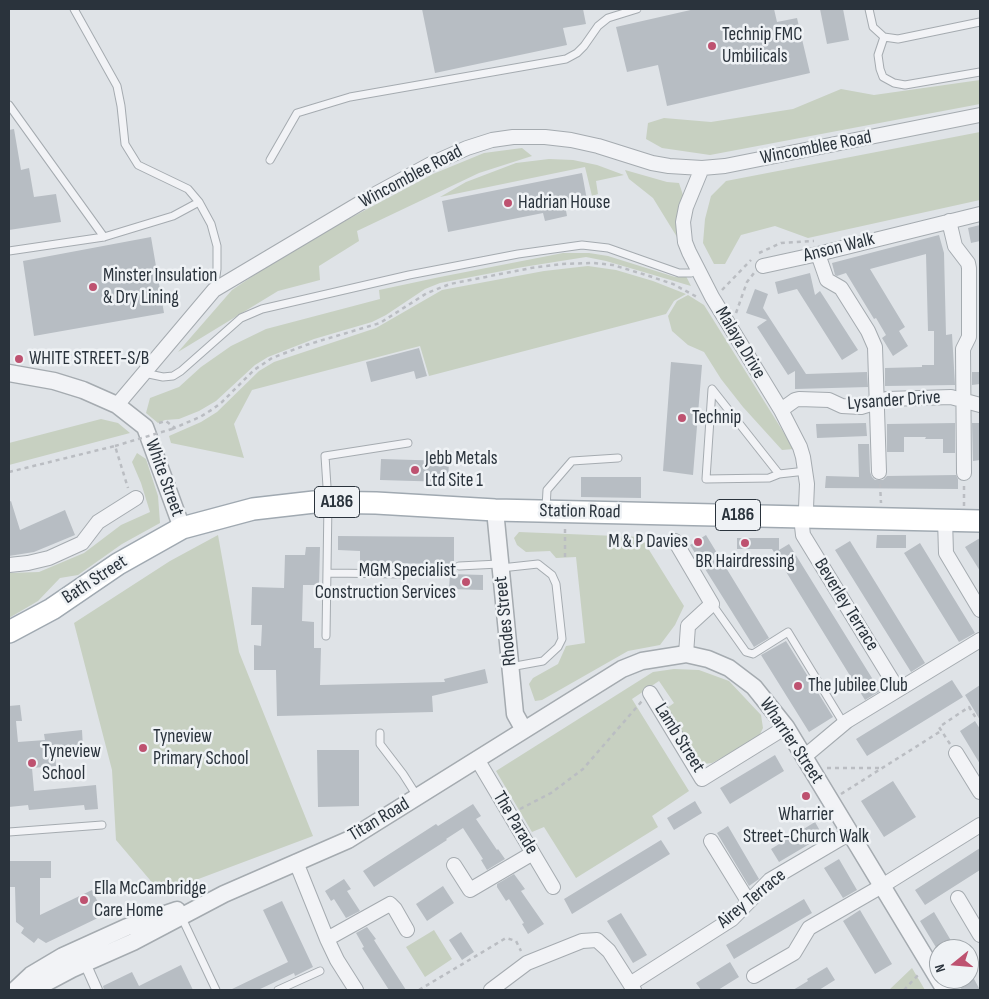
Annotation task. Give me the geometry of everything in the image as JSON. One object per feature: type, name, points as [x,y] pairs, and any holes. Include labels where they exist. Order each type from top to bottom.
[{"type":"main road","name":"Station Road","points":[[182,528],[253,509],[314,502],[376,503],[495,510],[963,520]]},
{"type":"main road","name":"Bath Street","points":[[9,632],[52,609],[118,564],[182,528]]},
{"type":"street","name":"Wincomblee Road","points":[[117,405],[214,290],[372,196],[431,164],[467,148],[492,140],[514,137],[545,137],[598,146],[652,163],[702,168],[725,166],[980,115]]},
{"type":"street","name":"Malaya Drive","points":[[702,168],[686,207],[683,222],[685,242],[712,296],[781,410],[800,447],[806,471],[806,508],[804,518]]},
{"type":"street","name":"Anson Walk","points":[[763,266],[980,214]]},
{"type":"street","points":[[949,221],[955,246],[968,263],[969,268],[969,337],[963,349],[964,474]]},
{"type":"street","points":[[818,254],[827,280],[841,288],[872,339],[876,355],[879,472]]},
{"type":"street","name":"White Street","points":[[9,373],[54,381],[83,390],[117,405],[145,427],[182,528]]},
{"type":"street","name":"Lysander Drive","points":[[781,410],[799,399],[829,400],[842,406],[861,407],[887,399],[951,397],[980,405]]},
{"type":"street","points":[[9,565],[49,558],[82,543],[98,522],[134,500]]},
{"type":"street","name":"Rhodes Street","points":[[495,510],[515,714],[524,730]]},
{"type":"street","name":"Beverley Terrace","points":[[804,518],[802,531],[806,541],[898,690]]},
{"type":"street","points":[[963,520],[946,553],[980,610]]},
{"type":"street","points":[[674,541],[712,604],[688,626],[686,654]]},
{"type":"street","points":[[808,763],[844,724],[980,640]]},
{"type":"street","name":"Wharrier Street","points":[[524,730],[622,669],[642,661],[686,654],[708,659],[730,668],[754,687],[786,727],[929,964]]},
{"type":"street","name":"Lamb Street","points":[[650,693],[702,780],[786,727]]},
{"type":"street","name":"Titan Road","points":[[35,990],[84,963],[133,942],[180,913],[348,840],[524,730]]},
{"type":"street","points":[[956,753],[980,792]]},
{"type":"street","name":"The Parade","points":[[477,759],[553,887]]},
{"type":"street","points":[[754,976],[794,953],[809,928],[882,886],[980,824]]},
{"type":"street","name":"Airey Terrace","points":[[491,990],[527,964],[582,941],[597,940],[609,951],[632,987],[732,918],[770,880],[850,833]]},
{"type":"street","points":[[711,841],[748,901]]},
{"type":"street","points":[[454,865],[470,890],[533,853]]},
{"type":"street","points":[[296,862],[327,939],[337,960],[356,990]]},
{"type":"street","points":[[958,898],[980,935]]},
{"type":"street","points":[[327,939],[390,904],[407,930]]},
{"type":"street","name":"Titan Road","points":[[15,990],[31,975],[63,956],[127,927],[180,913]]},
{"type":"street","points":[[84,963],[97,990]]},
{"type":"lane","points":[[74,9],[117,86],[125,144],[138,165],[188,189],[199,202],[211,224],[217,246],[217,269],[214,290]]},
{"type":"lane","points":[[270,160],[297,113],[350,97],[566,59],[577,54],[598,26],[608,18],[637,9]]},
{"type":"lane","points":[[869,9],[873,27],[884,37],[898,39],[980,22]]},
{"type":"lane","points":[[884,37],[878,55],[880,69],[883,77],[894,82],[905,84],[980,72]]},
{"type":"lane","points":[[9,105],[104,237]]},
{"type":"lane","points":[[9,251],[104,237],[173,216],[199,202]]},
{"type":"lane","points":[[144,373],[163,377],[173,376],[241,318],[262,309],[409,275],[518,254],[582,245],[608,248],[679,273],[691,273],[697,268]]},
{"type":"lane","points":[[779,474],[712,389],[706,479],[769,478],[779,474],[806,471]]},
{"type":"lane","points":[[326,636],[328,502],[325,456],[408,443]]},
{"type":"lane","points":[[555,511],[547,490],[572,462],[618,458]]},
{"type":"lane","points":[[459,566],[538,564],[552,575],[556,584],[562,639],[558,647],[542,661],[510,666]]},
{"type":"lane","points":[[328,572],[405,574]]},
{"type":"lane","points":[[712,604],[746,652],[753,654],[788,632],[844,724]]},
{"type":"lane","points":[[380,733],[380,744],[403,774],[417,797]]},
{"type":"lane","points":[[9,832],[102,825]]},
{"type":"lane","points":[[180,913],[216,990]]},
{"type":"lane","points":[[278,990],[320,971]]},
{"type":"path","points":[[9,472],[115,446],[173,428],[200,417],[213,409],[254,370],[272,358],[306,345],[380,323],[427,293],[450,284],[531,268],[594,262],[613,265],[673,284],[703,300],[712,296]]},
{"type":"path","points":[[726,319],[737,312],[747,282],[756,270],[763,266]]},
{"type":"path","points":[[166,421],[173,428]]},
{"type":"path","points":[[115,446],[134,500]]},
{"type":"path","points":[[879,472],[882,518]]},
{"type":"path","points":[[963,520],[964,474]]},
{"type":"path","points":[[555,511],[566,557]]},
{"type":"path","points":[[509,815],[550,793],[583,769],[650,693]]},
{"type":"path","points":[[956,753],[939,727],[969,707],[976,718],[980,715]]},
{"type":"path","points":[[830,801],[941,731]]},
{"type":"path","points":[[808,763],[883,768]]},
{"type":"path","points":[[419,990],[506,938],[516,941],[527,964]]},
{"type":"path","points":[[904,990],[929,964]]},
{"type":"green space","points":[[980,80],[980,104],[710,155],[662,148],[646,139],[648,123],[664,118],[711,122],[793,109],[841,89],[874,95]]},
{"type":"green space","points":[[980,132],[980,200],[808,238],[775,226],[741,235],[725,264],[714,264],[703,243],[705,219],[711,196],[726,181]]},
{"type":"green space","points":[[522,148],[532,156],[479,173],[357,231],[359,241],[319,266],[320,280],[278,291],[178,352],[232,290],[296,247],[433,174],[484,153]]},
{"type":"green space","points":[[549,159],[573,160],[597,165],[624,175],[596,181],[598,194],[592,196],[585,167],[440,197],[466,182],[516,163]]},
{"type":"green space","points":[[625,170],[667,182],[679,183],[683,195],[677,237],[653,198],[629,179]]},
{"type":"green space","points":[[563,253],[589,253],[608,256],[675,277],[686,276],[691,286],[586,257],[440,283],[425,289],[372,322],[314,339],[268,357],[255,365],[216,401],[199,411],[179,419],[165,420],[158,423],[146,413],[150,398],[179,387],[201,367],[231,346],[266,329],[380,299],[379,290]]},
{"type":"green space","points":[[588,266],[616,270],[653,281],[686,294],[674,301],[666,314],[429,376],[420,346],[252,390],[234,424],[244,458],[171,443],[169,436],[201,422],[217,412],[259,371],[274,362],[376,328],[442,290],[544,271]]},
{"type":"green space","points":[[688,295],[704,305],[794,449],[782,450],[743,407],[721,379],[704,352],[688,345],[672,331],[668,316],[677,301]]},
{"type":"green space","points":[[101,419],[118,423],[130,433],[9,465],[9,443]]},
{"type":"green space","points":[[137,453],[146,459],[158,496],[160,523],[122,544],[78,575],[60,578],[38,601],[9,618],[9,573],[39,572],[84,553],[121,525],[150,512],[132,462]]},
{"type":"green space","points":[[519,532],[641,537],[684,606],[675,625],[660,645],[628,651],[542,700],[535,701],[529,684],[533,678],[558,664],[566,646],[585,643],[576,557],[556,558],[550,551],[526,552],[517,545],[514,538]]},
{"type":"green space","name":"Tyneview Primary School","points":[[218,535],[239,652],[313,836],[161,893],[116,840],[112,770],[74,623],[170,561]]},
{"type":"green space","points":[[674,669],[699,670],[729,681],[761,715],[763,728],[758,738],[712,763],[704,764],[699,761],[667,708],[674,703],[659,681],[632,699],[689,791],[652,816],[658,827],[576,878],[544,827],[532,832],[496,771],[653,672]]},
{"type":"green space","points":[[434,930],[452,959],[425,977],[406,947]]},
{"type":"green space","points":[[912,968],[925,990],[889,990]]},
{"type":"building","points":[[422,9],[583,9],[586,24],[563,28],[567,45],[435,73]]},
{"type":"building","name":"Technip FMC Umbilicals","points":[[695,9],[774,9],[777,22],[797,18],[810,73],[667,106],[658,65],[627,72],[616,27]]},
{"type":"building","points":[[820,9],[843,9],[849,40],[827,44]]},
{"type":"building","points":[[14,129],[21,170],[29,168],[34,197],[56,194],[61,222],[9,230],[9,130]]},
{"type":"building","name":"Hadrian House","points":[[582,173],[587,200],[565,205],[567,216],[545,221],[543,213],[448,232],[442,201]]},
{"type":"building","points":[[980,225],[980,241],[971,243],[968,228]]},
{"type":"building","points":[[939,235],[944,253],[946,335],[952,334],[955,385],[885,386],[885,368],[934,365],[934,331],[928,331],[926,254],[870,269],[905,327],[899,331],[908,346],[893,356],[882,338],[886,335],[876,318],[874,319],[846,273],[835,275],[832,263]]},
{"type":"building","name":"Minster Insulation & Dry Lining","points":[[151,237],[164,313],[34,336],[23,261]]},
{"type":"building","points":[[810,273],[815,295],[820,291],[858,350],[842,360],[797,289],[778,294],[775,282]]},
{"type":"building","points":[[755,289],[768,294],[763,308],[806,374],[867,372],[868,387],[795,389],[795,371],[788,375],[757,327],[767,320],[746,313]]},
{"type":"building","points":[[419,348],[427,376],[416,379],[414,371],[371,382],[366,362]]},
{"type":"building","name":"Technip","points":[[671,362],[702,365],[693,475],[663,471]]},
{"type":"building","points":[[972,372],[980,372],[980,384],[972,385]]},
{"type":"building","points":[[866,423],[867,436],[817,438],[816,424]]},
{"type":"building","points":[[955,423],[955,453],[943,453],[943,439],[925,439],[926,437],[904,437],[904,452],[887,452],[887,424]]},
{"type":"building","points":[[972,423],[980,423],[980,460],[973,461]]},
{"type":"building","points":[[858,444],[869,444],[870,472],[875,480],[883,480],[887,476],[956,475],[958,489],[825,488],[826,476],[859,477]]},
{"type":"building","name":"Jebb Metals Ltd Site 1","points":[[381,459],[449,461],[448,482],[380,480]]},
{"type":"building","points":[[581,477],[641,477],[641,498],[581,497]]},
{"type":"building","points":[[11,501],[20,530],[65,510],[75,535],[34,552],[9,556],[9,502]]},
{"type":"building","points":[[706,535],[769,638],[754,647],[690,545]]},
{"type":"building","points":[[877,535],[906,535],[906,548],[876,548]]},
{"type":"building","points":[[338,536],[454,537],[454,564],[360,563],[360,551],[338,550]]},
{"type":"building","points":[[737,538],[779,538],[779,550],[789,544],[880,691],[865,700],[772,549],[737,549]]},
{"type":"building","points":[[980,538],[980,571],[965,547]]},
{"type":"building","points":[[850,541],[925,663],[911,672],[835,550]]},
{"type":"building","points":[[920,543],[975,633],[959,642],[904,553]]},
{"type":"building","points":[[306,547],[320,547],[319,585],[303,585],[302,621],[314,622],[314,648],[321,648],[320,685],[445,682],[444,679],[485,669],[488,683],[432,696],[433,712],[277,716],[276,670],[254,670],[254,645],[261,646],[262,625],[251,625],[252,587],[284,588],[285,555],[305,555]]},
{"type":"building","name":"MGM Specialist Construction Services","points":[[450,574],[483,575],[483,590],[449,589]]},
{"type":"building","name":"The Jubilee Club","points":[[786,641],[833,717],[809,732],[761,655]]},
{"type":"building","points":[[952,680],[963,697],[867,756],[856,739]]},
{"type":"building","points":[[980,685],[980,720],[965,695]]},
{"type":"building","name":"Tyneview School","points":[[20,705],[22,721],[16,721],[18,742],[45,740],[44,734],[82,730],[83,749],[55,752],[56,766],[32,768],[34,791],[96,785],[98,809],[85,810],[84,805],[29,810],[28,805],[9,807],[9,706]]},
{"type":"building","points":[[975,721],[980,729],[980,764],[960,731]]},
{"type":"building","points":[[317,750],[359,750],[359,806],[318,807]]},
{"type":"building","points":[[775,755],[784,771],[730,804],[720,788]]},
{"type":"building","points":[[893,781],[916,817],[884,837],[861,801]]},
{"type":"building","points":[[695,801],[702,813],[674,830],[667,818]]},
{"type":"building","points":[[473,804],[481,816],[476,819],[505,859],[487,870],[481,860],[483,859],[463,828],[374,887],[363,871],[436,824],[438,826]]},
{"type":"building","points":[[815,822],[823,836],[779,862],[771,849]]},
{"type":"building","points":[[728,826],[759,879],[749,886],[717,833]]},
{"type":"building","points":[[661,840],[670,854],[572,914],[564,899]]},
{"type":"building","points":[[980,848],[980,870],[925,905],[915,890]]},
{"type":"building","points":[[839,859],[857,890],[843,898],[824,868]]},
{"type":"building","name":"Ella McCambridge Care Home","points":[[9,861],[51,861],[51,878],[40,878],[40,915],[92,890],[104,915],[46,943],[38,938],[34,943],[21,933],[24,928],[16,922],[15,887],[9,887]]},
{"type":"building","points":[[514,874],[525,889],[521,891],[544,924],[528,934],[522,924],[524,923],[509,899],[506,901],[497,887],[497,884]]},
{"type":"building","points":[[344,879],[351,889],[347,891],[360,911],[346,918],[334,899],[331,901],[325,891]]},
{"type":"building","points":[[443,886],[454,903],[427,921],[416,904]]},
{"type":"building","points":[[804,899],[812,913],[734,959],[726,945]]},
{"type":"building","points":[[282,901],[313,967],[295,976],[294,973],[258,990],[230,990],[288,962],[263,910]]},
{"type":"building","points":[[860,910],[892,964],[875,974],[843,921]]},
{"type":"building","points":[[934,912],[950,939],[931,939],[920,921]]},
{"type":"building","points":[[621,913],[647,955],[633,963],[607,921]]},
{"type":"building","points":[[367,927],[406,990],[389,990],[362,948],[364,947],[356,933]]},
{"type":"building","points":[[461,932],[474,952],[462,960],[449,940]]},
{"type":"building","points":[[730,962],[739,977],[718,990],[701,990],[696,983]]},
{"type":"building","points":[[181,965],[193,990],[104,990],[103,986],[132,972],[139,986]]},
{"type":"building","points":[[827,967],[835,980],[819,990],[793,990],[808,981],[807,979]]},
{"type":"building","points":[[979,988],[980,990],[962,990]]},
{"type":"place","name":"Technip FMC Umbilicals","points":[[712,46]]},
{"type":"place","name":"Hadrian House","points":[[508,203]]},
{"type":"place","name":"Minster Insulation & Dry Lining","points":[[93,287]]},
{"type":"place","name":"WHITE STREET-S/B","points":[[19,359]]},
{"type":"place","name":"Technip","points":[[682,418]]},
{"type":"place","name":"Jebb Metals Ltd Site 1","points":[[415,470]]},
{"type":"place","name":"M & P Davies","points":[[698,542]]},
{"type":"place","name":"BR Hairdressing","points":[[745,543]]},
{"type":"place","name":"MGM Specialist Construction Services","points":[[466,582]]},
{"type":"place","name":"The Jubilee Club","points":[[798,686]]},
{"type":"place","name":"Tyneview Primary School","points":[[143,748]]},
{"type":"place","name":"Tyneview School","points":[[32,763]]},
{"type":"place","name":"Wharrier Street-Church Walk","points":[[806,796]]},
{"type":"place","name":"Ella McCambridge Care Home","points":[[84,900]]}]
